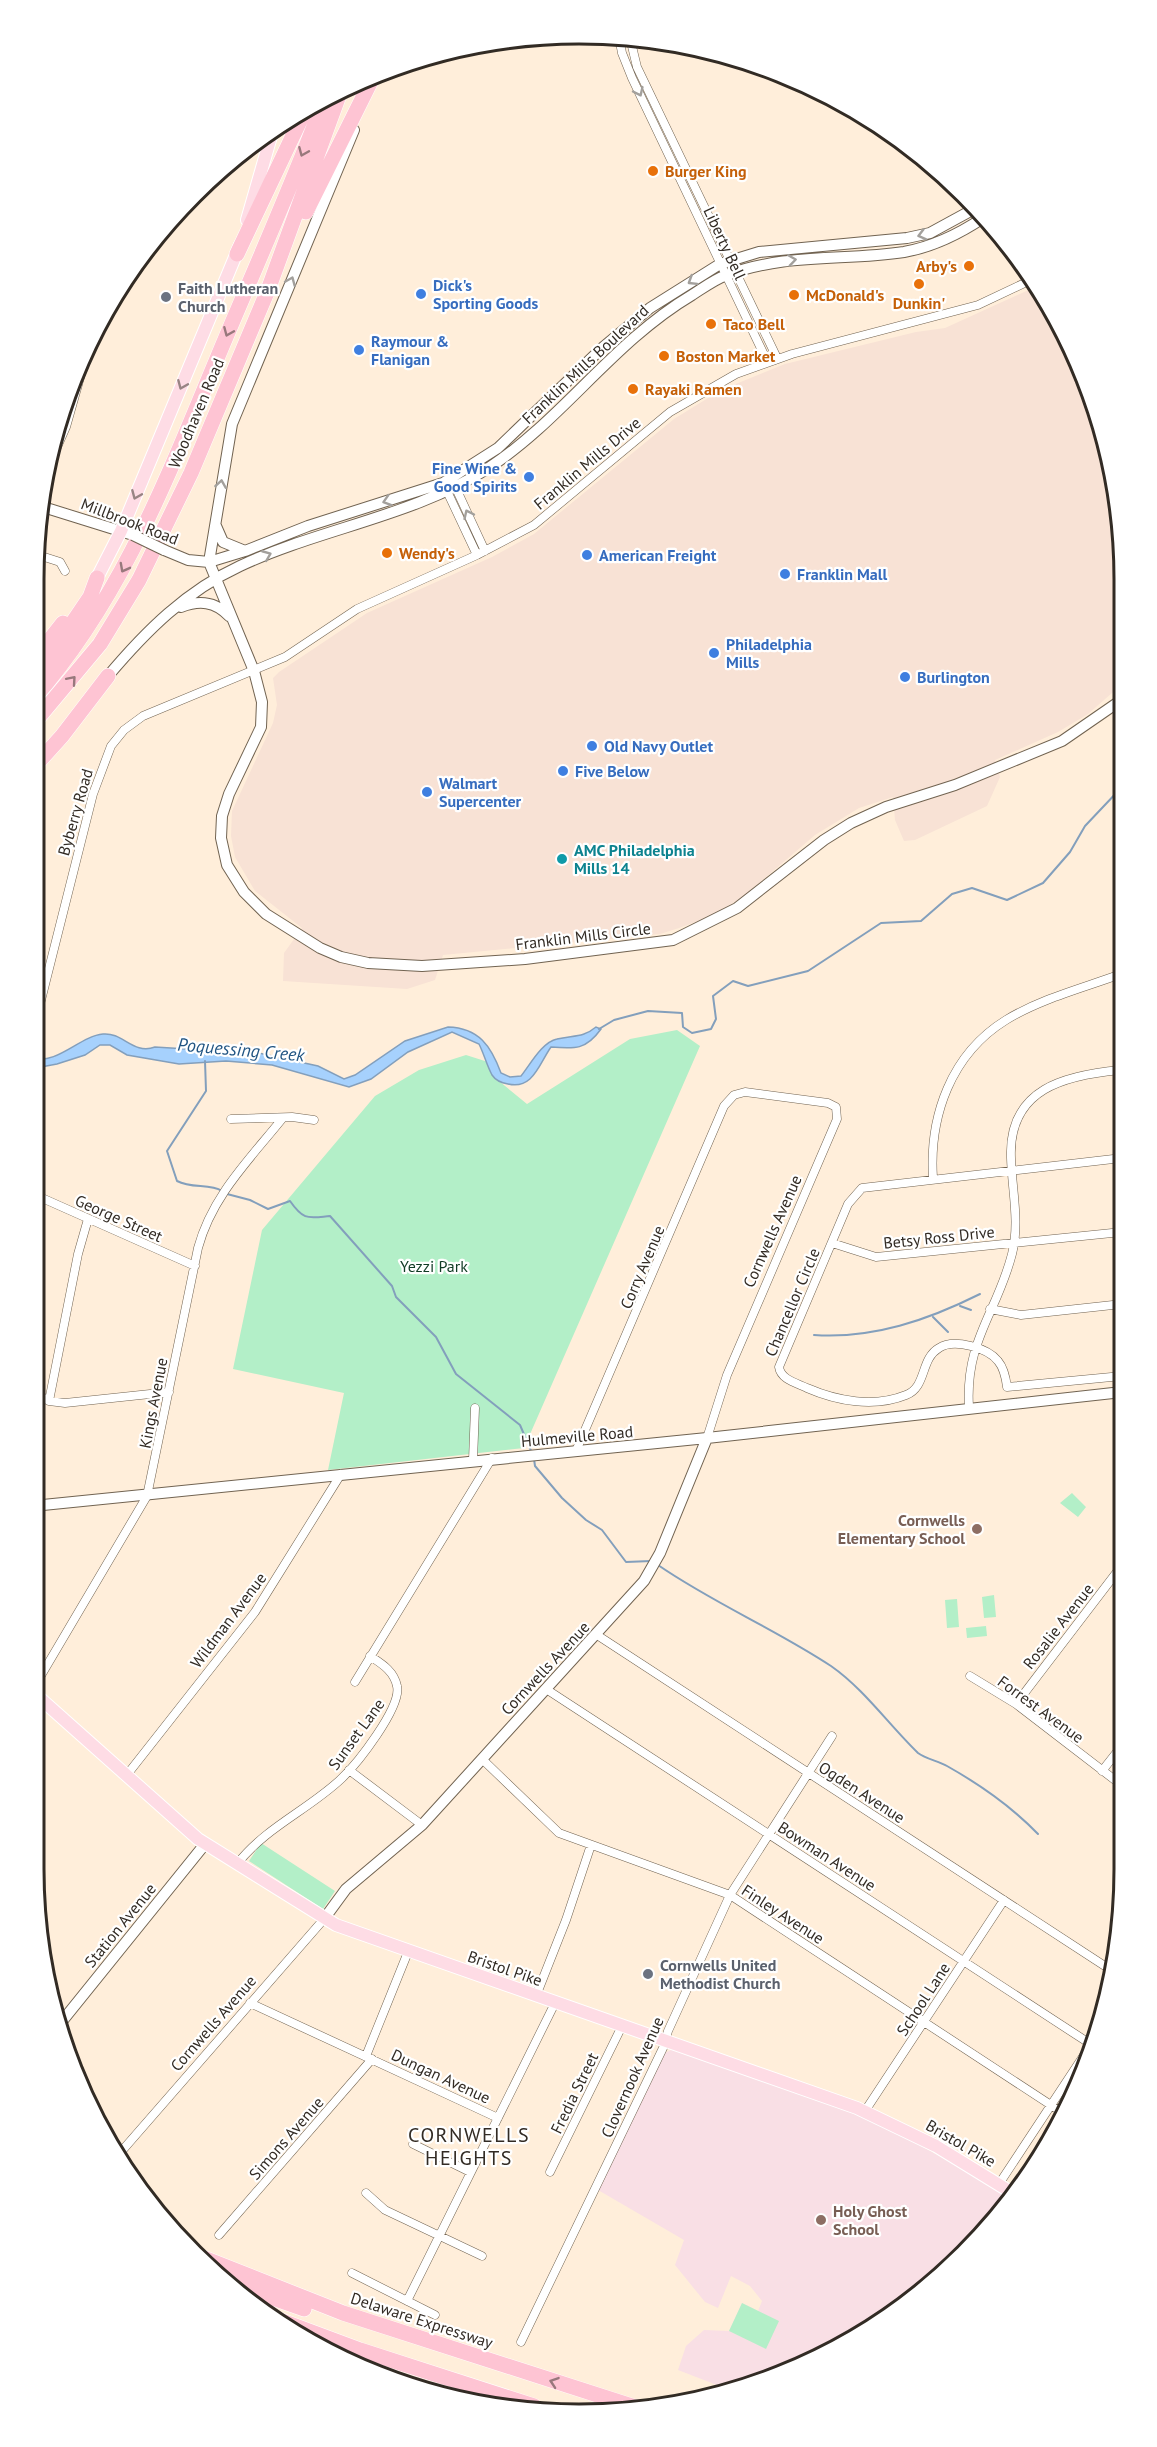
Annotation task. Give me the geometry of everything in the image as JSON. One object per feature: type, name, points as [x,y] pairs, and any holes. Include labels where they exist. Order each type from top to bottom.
[{"type":"highway","points":[[268,290],[368,87]]},
{"type":"highway","name":"Woodhaven Road","points":[[44,711],[100,644],[139,580],[191,473],[268,290],[337,102]]},
{"type":"highway","name":"Woodhaven Road","points":[[44,685],[79,642],[128,561],[185,435],[321,110]]},
{"type":"highway","points":[[237,254],[299,123]]},
{"type":"highway","points":[[44,646],[97,578]]},
{"type":"highway","points":[[44,665],[90,597],[97,578]]},
{"type":"highway","points":[[44,741],[108,676]]},
{"type":"highway","points":[[44,756],[108,676]]},
{"type":"highway","name":"Delaware Expressway","points":[[218,2264],[343,2313],[618,2402]]},
{"type":"highway","points":[[247,2288],[477,2364],[523,2371]]},
{"type":"highway","points":[[310,2331],[513,2399]]},
{"type":"main road","name":"Woodhaven Road","points":[[97,578],[121,531],[237,254],[269,142]]},
{"type":"main road","name":"Bristol Pike","points":[[44,1701],[205,1844],[324,1919],[408,1952],[865,2111],[928,2142],[1007,2189]]},
{"type":"street","name":"Liberty Bell","points":[[621,46],[632,78],[725,263]]},
{"type":"street","name":"Liberty Bell","points":[[632,47],[637,67],[767,362]]},
{"type":"street","points":[[254,670],[214,580],[209,562],[232,424],[337,174],[370,86]]},
{"type":"street","name":"Franklin Mills Boulevard","points":[[209,562],[245,551],[308,526],[449,485],[504,442],[602,348],[650,308],[725,263],[759,252],[908,238],[930,233],[968,212]]},
{"type":"street","name":"Franklin Mills Boulevard","points":[[214,580],[300,542],[449,485],[492,465],[527,439],[639,331],[670,308],[730,274],[769,263],[815,257],[904,252],[959,233],[977,222]]},
{"type":"street","name":"Liberty Bell","points":[[730,274],[777,358]]},
{"type":"street","name":"Franklin Mills Drive","points":[[175,703],[298,650],[340,618],[368,603],[481,553],[534,525],[670,412],[703,391],[777,358],[978,305],[1024,283]]},
{"type":"street","points":[[449,485],[481,553]]},
{"type":"street","name":"Millbrook Road","points":[[48,508],[133,535],[188,560],[209,562]]},
{"type":"street","points":[[215,522],[223,542],[245,551]]},
{"type":"street","points":[[45,557],[60,562],[65,571]]},
{"type":"street","points":[[108,676],[139,639],[167,614],[214,580]]},
{"type":"street","points":[[167,614],[201,602],[219,607],[233,621]]},
{"type":"street","name":"Franklin Mills Circle","points":[[254,670],[259,685],[261,727],[229,794],[222,816],[221,838],[227,865],[244,892],[266,914],[298,936],[341,957],[368,963],[404,965],[525,959],[674,940],[737,908],[824,840],[851,823],[886,807],[954,784],[1062,741],[1114,705]]},
{"type":"street","name":"Byberry Road","points":[[44,988],[93,794],[111,746],[124,730],[143,716],[175,703]]},
{"type":"street","points":[[933,1178],[932,1144],[942,1100],[958,1068],[978,1042],[1001,1023],[1022,1011],[1114,977]]},
{"type":"street","points":[[969,1407],[969,1372],[974,1348],[1008,1268],[1015,1243],[1016,1218],[1011,1148],[1015,1127],[1036,1096],[1052,1084],[1072,1076],[1114,1071]]},
{"type":"street","name":"Corry Avenue","points":[[576,1450],[718,1118],[734,1095],[745,1092],[774,1094],[817,1100],[836,1107]]},
{"type":"street","name":"Cornwells Avenue","points":[[123,2149],[324,1919],[346,1889],[422,1825],[636,1591],[655,1563],[706,1438],[753,1313],[837,1119],[836,1107]]},
{"type":"street","points":[[231,1119],[314,1120]]},
{"type":"street","name":"Kings Avenue","points":[[44,1672],[147,1496],[204,1227],[220,1195],[282,1119]]},
{"type":"street","name":"Chancellor Circle","points":[[1114,1159],[862,1188],[848,1204],[779,1371],[785,1378],[843,1400],[860,1402],[896,1398],[915,1389],[928,1359],[940,1347],[954,1344],[988,1353],[998,1360],[1007,1388],[1114,1377]]},
{"type":"street","name":"George Street","points":[[44,1199],[195,1266]]},
{"type":"street","points":[[49,1401],[78,1254],[88,1219]]},
{"type":"street","name":"Betsy Ross Drive","points":[[832,1243],[876,1257],[1114,1233]]},
{"type":"street","points":[[990,1309],[1022,1315],[1114,1305]]},
{"type":"street","points":[[44,1398],[49,1401],[65,1402],[169,1392]]},
{"type":"street","name":"Hulmeville Road","points":[[44,1505],[706,1438],[969,1407],[1114,1393]]},
{"type":"street","points":[[473,1460],[475,1408]]},
{"type":"street","name":"Sunset Lane","points":[[354,1682],[492,1458]]},
{"type":"street","name":"Wildman Avenue","points":[[126,1776],[255,1612],[341,1474]]},
{"type":"street","name":"Rosalie Avenue","points":[[1016,1704],[1114,1576]]},
{"type":"street","name":"Ogden Avenue","points":[[597,1635],[1104,1966]]},
{"type":"street","name":"Sunset Lane","points":[[237,1864],[261,1837],[324,1792],[349,1770],[389,1715],[397,1698],[398,1686],[388,1668],[370,1656]]},
{"type":"street","name":"Forrest Avenue","points":[[970,1676],[1016,1704],[1114,1780]]},
{"type":"street","name":"Bowman Avenue","points":[[546,1689],[1085,2040]]},
{"type":"street","name":"Clovernook Avenue","points":[[521,2342],[665,2040],[730,1895],[832,1736]]},
{"type":"street","points":[[1102,1771],[1114,1756]]},
{"type":"street","name":"Finley Avenue","points":[[482,1759],[559,1833],[730,1895],[1056,2108]]},
{"type":"street","points":[[349,1770],[422,1825]]},
{"type":"street","name":"Station Avenue","points":[[65,2017],[205,1844]]},
{"type":"street","points":[[536,1996],[566,1920],[591,1845]]},
{"type":"street","name":"School Lane","points":[[865,2111],[1004,1900]]},
{"type":"street","name":"Simons Avenue","points":[[219,2235],[369,2058],[408,1952]]},
{"type":"street","name":"Dungan Avenue","points":[[250,2002],[498,2118]]},
{"type":"street","points":[[407,2301],[555,2003]]},
{"type":"street","name":"Fredia Street","points":[[550,2172],[622,2026]]},
{"type":"street","points":[[999,2184],[1074,2071]]},
{"type":"street","points":[[413,2144],[470,2172]]},
{"type":"street","points":[[366,2193],[385,2210],[482,2256]]},
{"type":"street","points":[[352,2273],[435,2315]]},
{"type":"shaded area","name":"Philadelphia Mills","points":[[1029,290],[1042,311],[1073,374],[1095,440],[1109,509],[1114,578],[1114,691],[1088,714],[1058,732],[995,760],[1000,777],[987,806],[915,840],[904,841],[895,820],[893,797],[859,808],[815,835],[744,896],[712,916],[679,928],[660,934],[443,955],[435,980],[407,989],[283,981],[284,953],[302,928],[255,891],[235,857],[231,836],[232,811],[273,723],[277,705],[273,678],[279,672],[367,613],[492,557],[534,534],[674,419],[721,390],[785,364],[916,332],[945,328]]},
{"type":"shaded area","name":"Holy Ghost School","points":[[673,2049],[858,2115],[892,2130],[972,2174],[1003,2194],[957,2247],[931,2271],[904,2293],[846,2332],[783,2363],[717,2385],[678,2370],[686,2346],[704,2330],[729,2331],[742,2303],[758,2311],[762,2301],[750,2286],[731,2276],[718,2308],[705,2302],[675,2265],[684,2240],[598,2190],[663,2054]]},
{"type":"green space","name":"Yezzi Park","points":[[677,1030],[700,1046],[524,1448],[328,1470],[344,1393],[233,1369],[262,1230],[375,1096],[419,1070],[466,1055],[488,1062],[494,1077],[527,1104],[630,1039]]},
{"type":"green space","points":[[1072,1493],[1086,1507],[1078,1517],[1060,1503]]},
{"type":"green space","points":[[994,1595],[996,1617],[984,1618],[982,1597]]},
{"type":"green space","points":[[957,1599],[959,1627],[947,1628],[945,1600]]},
{"type":"green space","points":[[986,1626],[987,1636],[967,1638],[966,1628]]},
{"type":"green space","points":[[261,1843],[335,1891],[323,1909],[249,1861]]},
{"type":"green space","points":[[742,2303],[779,2321],[766,2349],[729,2331]]},
{"type":"water","points":[[448,1027],[468,1031],[482,1040],[493,1055],[501,1073],[510,1077],[521,1076],[546,1044],[582,1035],[596,1027],[601,1029],[590,1041],[579,1047],[551,1047],[534,1074],[524,1083],[517,1085],[495,1079],[479,1044],[452,1032],[408,1052],[371,1079],[349,1087],[272,1065],[226,1061],[179,1064],[127,1055],[110,1045],[100,1045],[85,1055],[44,1066],[44,1059],[60,1054],[94,1036],[110,1034],[134,1046],[147,1049],[155,1047],[219,1051],[245,1050],[318,1066],[344,1079],[355,1075],[405,1041]]},
{"type":"waterway","name":"Poquessing Creek","points":[[599,1029],[614,1020],[648,1011],[682,1013],[683,1027],[692,1033],[711,1029],[716,1019],[713,996],[733,981],[748,986],[808,971],[881,923],[921,921],[952,894],[972,888],[1007,900],[1043,883],[1070,852],[1085,826],[1114,795]]},
{"type":"waterway","points":[[205,1061],[206,1091],[167,1151],[177,1181],[222,1191]]},
{"type":"waterway","points":[[227,1194],[250,1200],[268,1209],[290,1201],[299,1212],[307,1217],[330,1216],[392,1286],[396,1297],[436,1337],[456,1374],[520,1425],[532,1453]]},
{"type":"waterway","points":[[814,1335],[858,1334],[900,1326],[940,1312],[980,1294]]},
{"type":"waterway","points":[[960,1306],[971,1310]]},
{"type":"waterway","points":[[933,1317],[948,1332]]},
{"type":"waterway","points":[[534,1459],[535,1466],[562,1498],[586,1520],[602,1530],[626,1562],[651,1561]]},
{"type":"waterway","points":[[658,1565],[700,1592],[831,1666],[865,1696],[918,1753],[947,1766],[983,1789],[1007,1806],[1038,1834]]},
{"type":"place","name":"Burger King","points":[[653,171]]},
{"type":"place","name":"Arby's","points":[[969,266]]},
{"type":"place","name":"Dunkin'","points":[[919,284]]},
{"type":"place","name":"Dick's Sporting Goods","points":[[421,294]]},
{"type":"place","name":"McDonald's","points":[[794,295]]},
{"type":"place","name":"Faith Lutheran Church","points":[[166,297]]},
{"type":"place","name":"Taco Bell","points":[[711,324]]},
{"type":"place","name":"Raymour & Flanigan","points":[[359,350]]},
{"type":"place","name":"Boston Market","points":[[664,356]]},
{"type":"place","name":"Rayaki Ramen","points":[[633,389]]},
{"type":"place","name":"Fine Wine & Good Spirits","points":[[529,477]]},
{"type":"place","name":"Wendy's","points":[[387,553]]},
{"type":"place","name":"American Freight","points":[[587,555]]},
{"type":"place","name":"Franklin Mall","points":[[785,574]]},
{"type":"place","name":"Philadelphia Mills","points":[[714,653]]},
{"type":"place","name":"Burlington","points":[[905,677]]},
{"type":"place","name":"Old Navy Outlet","points":[[592,746]]},
{"type":"place","name":"Five Below","points":[[563,771]]},
{"type":"place","name":"Walmart Supercenter","points":[[427,792]]},
{"type":"place","name":"AMC Philadelphia Mills 14","points":[[562,859]]},
{"type":"place","name":"Cornwells Elementary School","points":[[977,1529]]},
{"type":"place","name":"Cornwells United Methodist Church","points":[[648,1974]]},
{"type":"place","name":"Holy Ghost School","points":[[821,2220]]},
{"type":"district","name":"CORNWELLS HEIGHTS","points":[[469,2146]]}]
